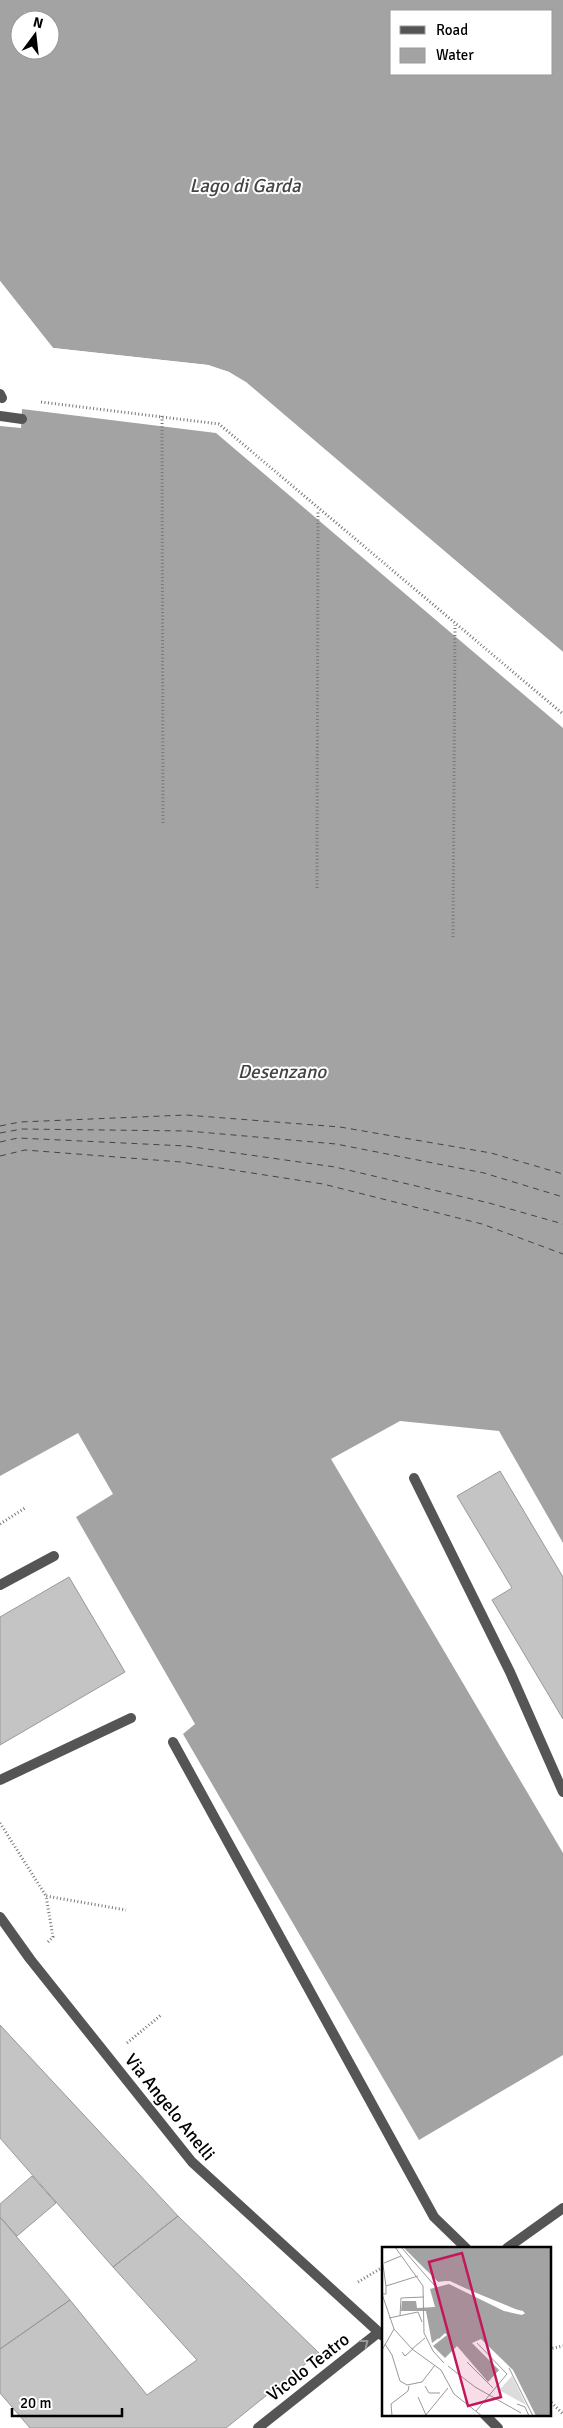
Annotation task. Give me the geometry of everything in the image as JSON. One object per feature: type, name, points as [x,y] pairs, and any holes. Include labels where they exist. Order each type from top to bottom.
[{"type":"street","points":[[0,416],[22,419]]},
{"type":"street","points":[[414,1478],[510,1672],[563,1792]]},
{"type":"street","points":[[0,1585],[54,1556]]},
{"type":"street","points":[[0,1780],[131,1718]]},
{"type":"street","points":[[173,1742],[434,2217],[465,2247]]},
{"type":"street","name":"Via Angelo Anelli","points":[[0,1917],[30,1959],[192,2162],[382,2332]]},
{"type":"street","points":[[508,2247],[563,2208]]},
{"type":"street","name":"Vicolo Teatro","points":[[258,2428],[382,2332]]},
{"type":"street","points":[[486,2416],[498,2428]]},
{"type":"path","points":[[1,396],[219,424],[563,714]]},
{"type":"path","points":[[162,416],[163,823]]},
{"type":"path","points":[[317,888],[318,509]]},
{"type":"path","points":[[453,937],[455,624]]},
{"type":"path","points":[[0,1524],[25,1508]]},
{"type":"path","points":[[0,1823],[46,1896],[53,1937],[30,1959]]},
{"type":"path","points":[[46,1896],[126,1910]]},
{"type":"path","points":[[550,2349],[563,2346]]},
{"type":"path","points":[[550,2401],[563,2414]]},
{"type":"water","name":"Lago di Garda","points":[[0,0],[563,0],[563,652],[246,382],[229,372],[208,365],[53,348],[0,281]]},
{"type":"water","name":"Desenzano","points":[[22,409],[216,433],[563,728],[563,1543],[499,1431],[400,1421],[331,1459],[563,1853],[563,2055],[419,2140],[183,1734],[195,1724],[76,1517],[113,1494],[78,1433],[0,1476],[0,426],[21,428]]},
{"type":"pier","points":[[0,281],[53,348],[208,365],[229,372],[246,383],[563,652],[563,654],[245,385],[228,374],[207,368],[52,350],[0,285]]},
{"type":"building","points":[[500,1471],[563,1577],[563,1719],[492,1600],[512,1588],[457,1496]]},
{"type":"building","points":[[69,1577],[125,1672],[0,1745],[0,1617]]},
{"type":"building","points":[[0,2025],[178,2216],[113,2267],[0,2138]]},
{"type":"building","points":[[32,2176],[56,2203],[17,2236],[0,2217],[0,2204]]},
{"type":"building","points":[[178,2216],[319,2353],[226,2428],[30,2428],[0,2393],[0,2349],[70,2300],[147,2395],[197,2360],[113,2267]]},
{"type":"building","points":[[0,2217],[70,2300],[0,2349]]},
{"type":"ferry route","points":[[0,1126],[20,1122],[186,1115],[340,1127],[491,1153],[563,1174]]},
{"type":"ferry route","points":[[0,1133],[22,1129],[188,1131],[336,1144],[484,1173],[563,1197]]},
{"type":"ferry route","points":[[0,1142],[18,1138],[186,1146],[335,1167],[489,1203],[563,1224]]},
{"type":"ferry route","points":[[0,1156],[25,1150],[181,1162],[323,1184],[482,1224],[563,1254]]}]
